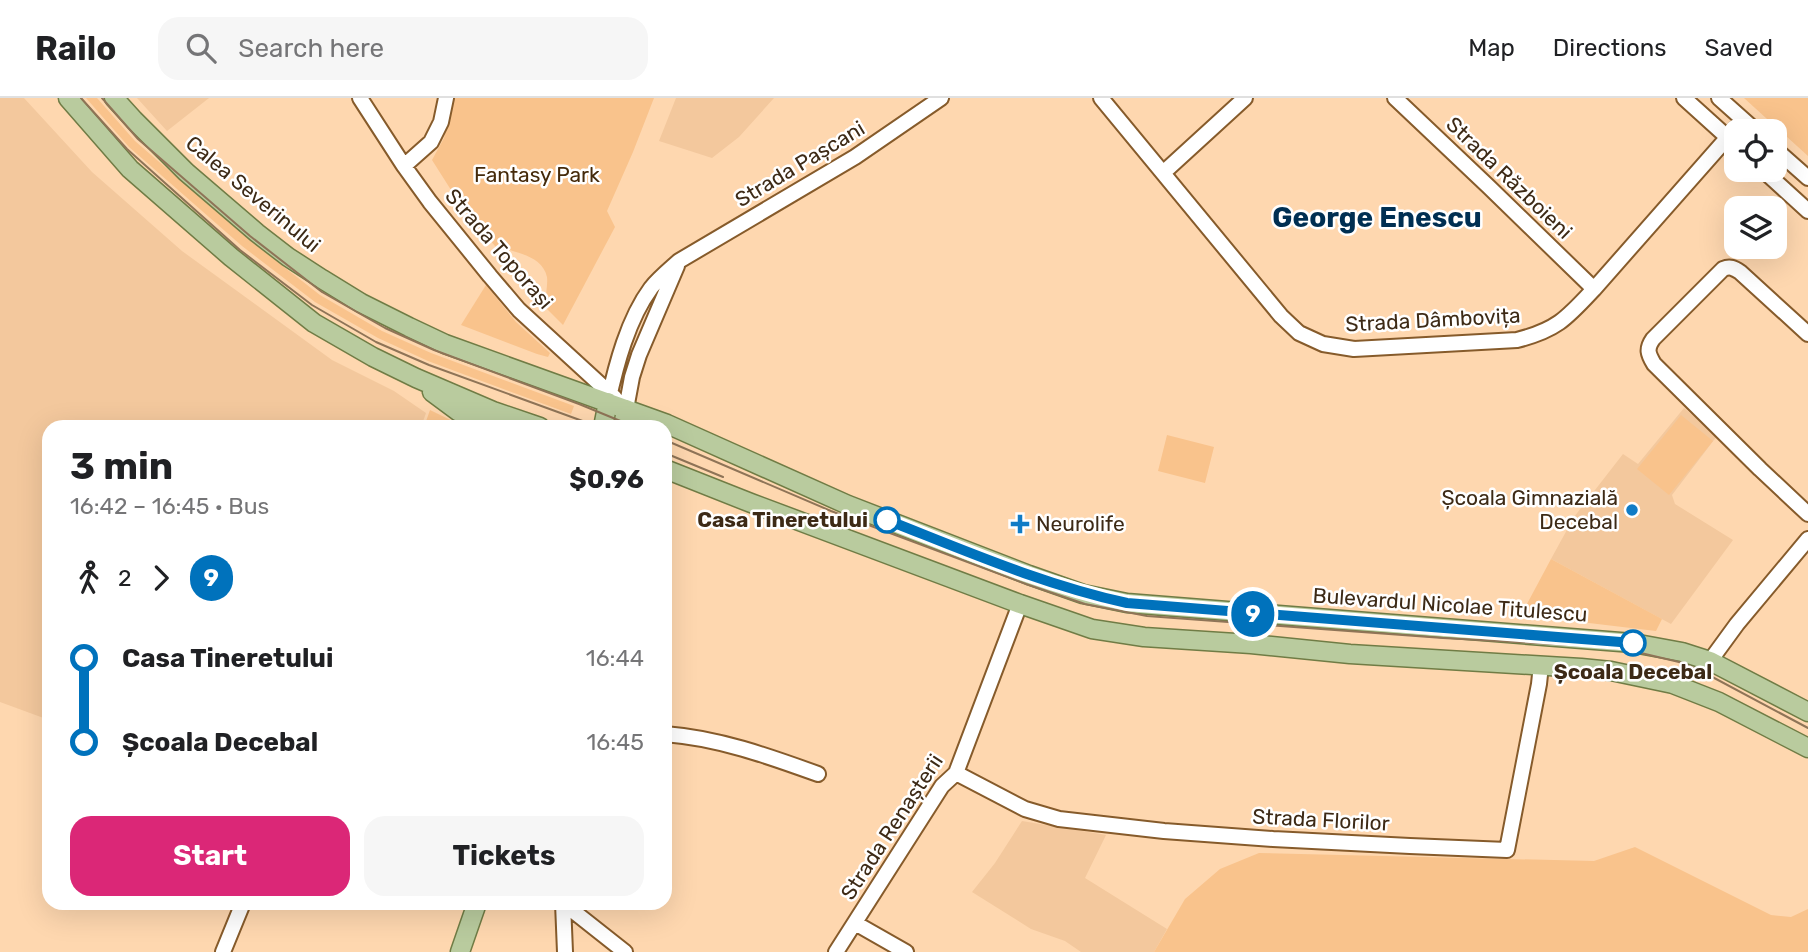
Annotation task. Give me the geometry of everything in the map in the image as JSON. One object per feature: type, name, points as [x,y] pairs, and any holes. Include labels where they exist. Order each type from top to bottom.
[{"type":"main road","points":[[68,98],[130,169],[314,323],[416,378],[519,420]]},
{"type":"main road","name":"Calea Severinului","points":[[114,98],[186,172],[257,233],[288,257],[361,303],[445,344],[609,398]]},
{"type":"main road","points":[[416,378],[459,412],[479,420]]},
{"type":"main road","points":[[604,420],[609,398]]},
{"type":"main road","name":"Bulevardul Nicolae Titulescu","points":[[609,398],[624,418]]},
{"type":"main road","name":"Bulevardul Nicolae Titulescu","points":[[672,426],[857,509],[1083,594],[1164,607],[1616,640],[1672,650],[1710,661],[1808,712]]},
{"type":"main road","points":[[672,472],[1092,629],[1144,637],[1350,654],[1611,671],[1673,684],[1719,702],[1808,748]]},
{"type":"main road","points":[[672,479],[698,482]]},
{"type":"main road","points":[[460,952],[475,910]]},
{"type":"street","name":"Strada Toporași","points":[[360,98],[430,202],[519,310],[609,398]]},
{"type":"street","points":[[404,166],[431,142],[441,122],[446,98]]},
{"type":"street","name":"Strada Pașcani","points":[[609,398],[616,367],[642,303],[651,288],[679,261],[855,157],[942,98]]},
{"type":"street","name":"Strada Dâmbovița","points":[[1101,98],[1282,317],[1299,333],[1323,344],[1354,349],[1517,340],[1538,335],[1554,327],[1570,315],[1724,149]]},
{"type":"street","points":[[1163,173],[1245,98]]},
{"type":"street","name":"Strada Războieni","points":[[1395,98],[1594,289]]},
{"type":"street","points":[[1684,98],[1724,135]]},
{"type":"street","points":[[1720,98],[1742,119]]},
{"type":"street","points":[[1787,159],[1808,178]]},
{"type":"street","points":[[1776,182],[1808,211]]},
{"type":"street","points":[[624,418],[639,355],[679,261]]},
{"type":"street","points":[[1808,334],[1740,272],[1728,267],[1653,339],[1648,346],[1648,354],[1654,364],[1808,514]]},
{"type":"street","points":[[1710,661],[1737,624],[1808,539]]},
{"type":"street","name":"Strada Renașterii","points":[[836,952],[942,786],[956,772],[1020,604]]},
{"type":"street","name":"Strada Florilor","points":[[956,772],[1025,809],[1059,819],[1164,831],[1273,839],[1507,850],[1541,665]]},
{"type":"street","points":[[672,734],[756,751],[818,774]]},
{"type":"street","points":[[223,952],[240,910]]},
{"type":"street","points":[[563,910],[565,952]]},
{"type":"street","points":[[572,910],[625,952]]},
{"type":"street","points":[[855,923],[906,952]]},
{"type":"shaded area","points":[[0,98],[24,98],[92,172],[182,251],[332,360],[394,391],[426,413],[424,420],[42,420],[42,717],[0,702]]},
{"type":"shaded area","points":[[137,98],[209,98],[167,131]]},
{"type":"shaded area","points":[[676,98],[774,98],[739,137],[712,158],[659,141]]},
{"type":"shaded area","name":"Școala Gimnazială Decebal","points":[[1684,408],[1717,436],[1672,495],[1675,504],[1733,540],[1671,624],[1551,559],[1574,517],[1623,454],[1638,464]]},
{"type":"shaded area","points":[[1022,821],[1106,835],[1085,878],[1167,929],[1154,952],[1081,952],[1065,941],[1031,929],[972,892],[995,863]]},
{"type":"green space","points":[[86,98],[97,98],[135,141],[248,239],[320,295],[382,331],[431,353],[574,406],[571,414],[428,361],[378,338],[315,302],[242,246],[129,147]]},
{"type":"green space","name":"Fantasy Park","points":[[453,98],[654,98],[607,211],[615,227],[563,325],[545,307],[547,277],[542,266],[533,259],[510,250],[504,257],[458,201],[432,160],[444,138]]},
{"type":"green space","points":[[1744,98],[1808,98],[1808,156],[1787,137],[1787,119],[1767,119]]},
{"type":"green space","points":[[486,285],[516,322],[550,353],[548,357],[461,325]]},
{"type":"green space","points":[[430,410],[451,420],[426,420]]},
{"type":"green space","points":[[1681,415],[1713,441],[1669,495],[1637,469]]},
{"type":"green space","points":[[1167,435],[1214,447],[1205,483],[1158,471]]},
{"type":"green space","points":[[1551,559],[1662,619],[1656,631],[1521,615]]},
{"type":"green space","points":[[1635,847],[1771,915],[1791,917],[1808,909],[1808,952],[1154,952],[1185,899],[1220,869],[1259,853],[1594,861]]},
{"type":"tram line","points":[[81,98],[127,149],[240,250],[312,305],[376,342],[429,365],[580,420]]},
{"type":"tram line","points":[[102,98],[138,139],[250,236],[322,292],[385,328],[434,350],[618,420]]},
{"type":"tram line","points":[[672,443],[831,511],[1085,604],[1147,616],[1624,649],[1679,662],[1703,672],[1808,728]]},
{"type":"tram line","points":[[672,456],[723,477]]},
{"type":"bus line","name":"9","points":[[887,520],[1083,594],[1127,603],[1633,643]]},
{"type":"place","name":"Școala Gimnazială Decebal","points":[[1632,510]]},
{"type":"place","name":"Casa Tineretului","points":[[887,520]]},
{"type":"place","name":"Neurolife","points":[[1020,524]]},
{"type":"place","name":"Școala Decebal","points":[[1633,643]]},
{"type":"district","name":"George Enescu","points":[[1377,217]]}]
